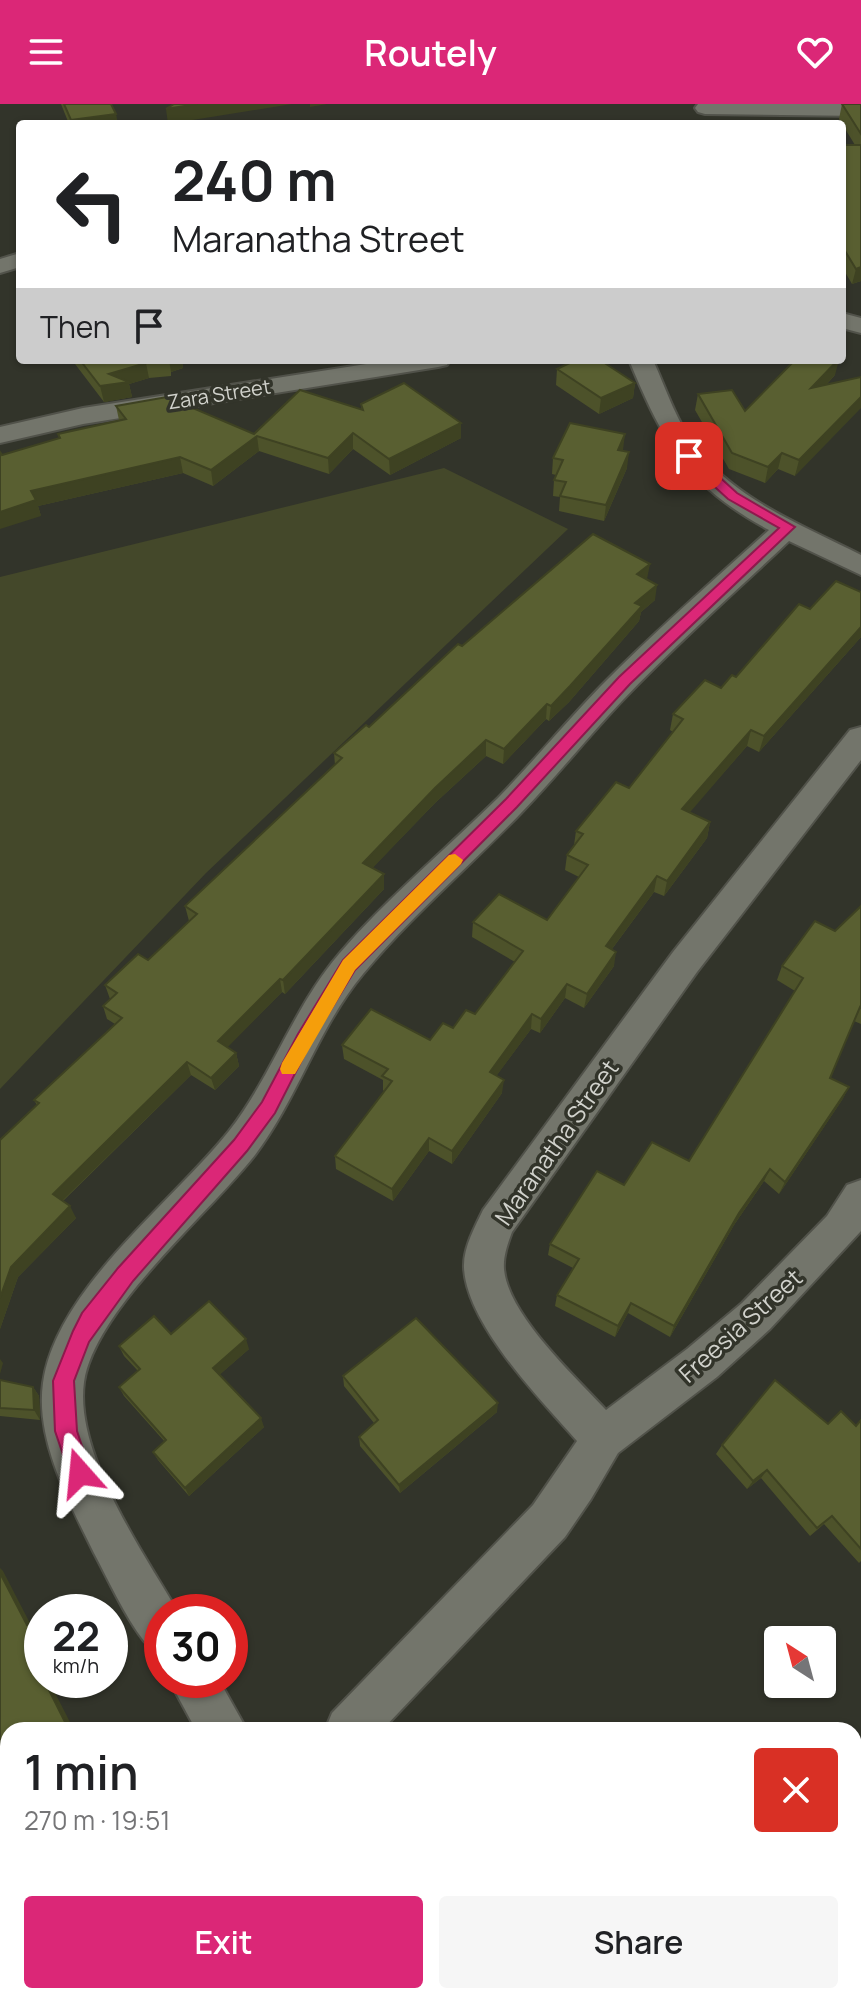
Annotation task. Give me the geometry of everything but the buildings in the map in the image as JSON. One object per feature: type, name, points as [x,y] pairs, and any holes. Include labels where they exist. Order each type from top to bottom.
[{"type":"street","points":[[706,112],[861,110]]},
{"type":"street","name":"Zara Street","points":[[0,435],[83,416],[413,364]]},
{"type":"street","points":[[643,364],[668,422],[689,456],[732,496],[861,566]]},
{"type":"street","points":[[144,1594],[80,1473],[66,1431],[63,1381],[71,1356],[90,1320],[269,1108],[304,1039],[349,965],[512,803],[625,680],[788,527]]},
{"type":"street","name":"Maranatha Street","points":[[603,1438],[556,1386],[500,1312],[489,1292],[484,1269],[487,1247],[497,1222],[676,975],[861,738]]},
{"type":"street","name":"Freesia Street","points":[[603,1438],[702,1363],[756,1316],[841,1229],[861,1197]]},
{"type":"street","points":[[357,1722],[549,1521],[576,1484],[603,1438]]},
{"type":"street","points":[[203,1698],[218,1722]]},
{"type":"green space","points":[[444,468],[568,529],[206,873],[0,1089],[0,577]]},
{"type":"slow traffic","points":[[289,1069],[349,965],[455,860]]},
{"type":"route","points":[[80,1473],[66,1431],[63,1381],[80,1338],[125,1275],[240,1146],[269,1108],[304,1039],[349,965],[512,803],[625,680],[788,527],[732,496],[689,456]]}]
